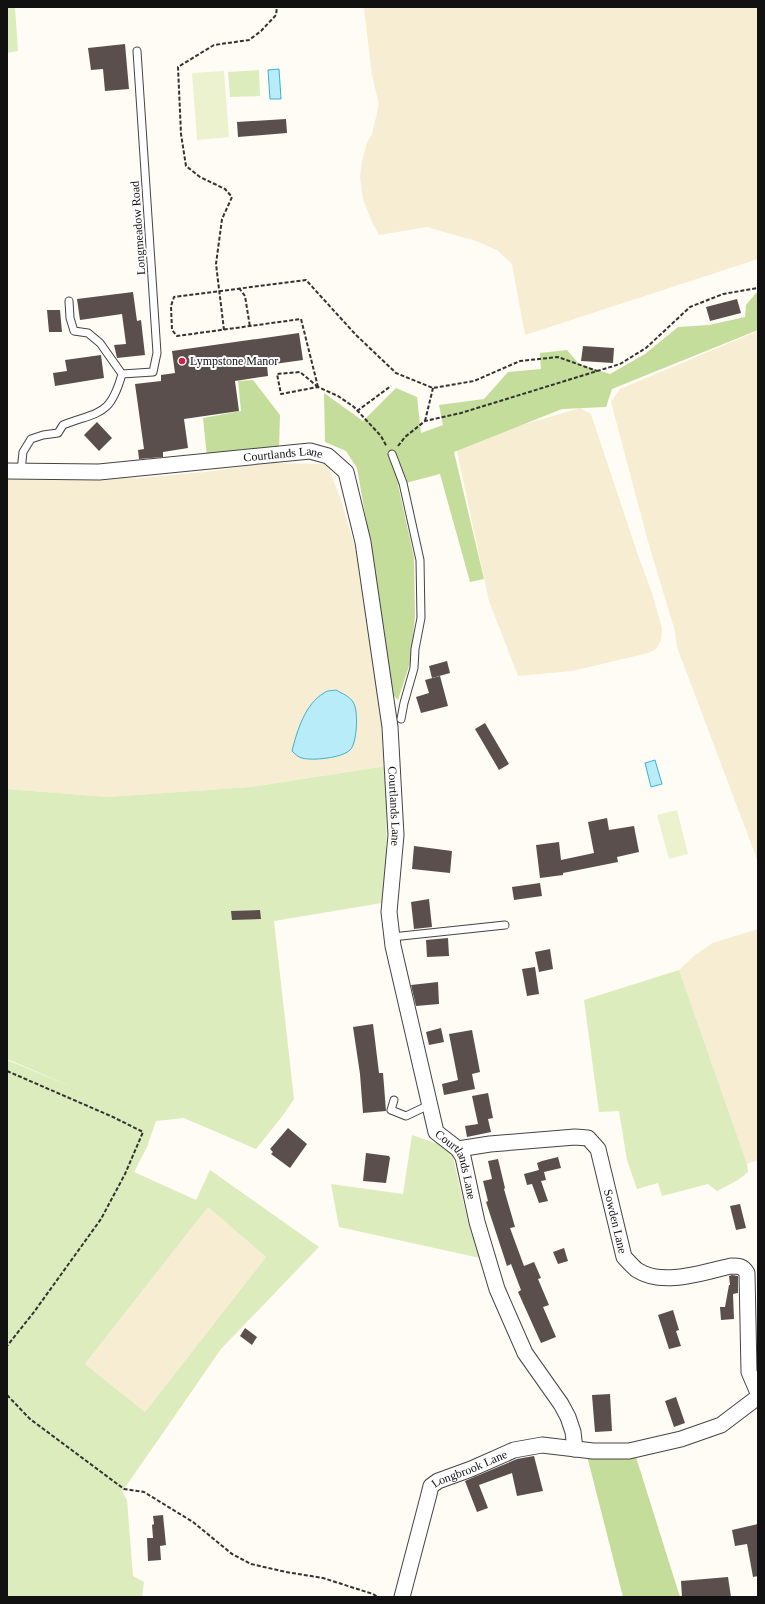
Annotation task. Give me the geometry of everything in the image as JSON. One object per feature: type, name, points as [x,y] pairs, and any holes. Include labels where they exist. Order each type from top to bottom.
[{"type":"street","name":"Courtlands Lane","points":[[14,471],[100,472],[310,452],[328,456],[346,472],[363,542],[396,723],[396,835],[389,912],[392,937],[429,1105],[436,1132],[458,1149],[463,1157],[477,1222],[497,1289],[525,1353],[561,1404],[568,1418],[573,1432],[575,1449]]},
{"type":"street","name":"Sowden Lane","points":[[458,1149],[490,1144],[575,1137],[588,1138],[598,1149],[624,1257],[637,1270],[648,1275],[670,1279],[731,1266],[739,1266],[744,1268],[747,1273],[749,1372],[758,1393]]},
{"type":"street","points":[[575,1449],[593,1451],[629,1451],[681,1440],[721,1425],[758,1397]]},
{"type":"street","name":"Longbrook Lane","points":[[402,1597],[431,1486],[438,1481],[471,1469],[514,1450],[542,1445],[575,1449]]},
{"type":"lane","name":"Longmeadow Road","points":[[122,374],[153,372],[157,353],[137,51]]},
{"type":"lane","points":[[14,471],[30,439],[58,433],[63,425],[92,417],[110,405],[117,392],[122,374],[100,343],[88,333],[74,331],[70,318],[69,301]]},
{"type":"lane","points":[[392,454],[403,483],[420,560],[421,618],[415,649],[414,668],[404,703],[396,723]]},
{"type":"lane","points":[[392,937],[505,925]]},
{"type":"lane","points":[[394,1100],[391,1110],[406,1116],[429,1105]]},
{"type":"path","points":[[224,330],[216,264],[222,219],[232,197],[225,189],[200,177],[186,166],[181,134],[178,67],[214,45],[249,40],[261,31],[276,16],[277,7]]},
{"type":"path","points":[[318,387],[301,319],[177,336],[172,330],[171,306],[174,297],[306,280],[356,335],[396,373],[433,388],[474,381],[520,361],[558,357],[597,371]]},
{"type":"path","points":[[240,288],[245,296],[250,327]]},
{"type":"path","points":[[318,387],[281,394],[277,374],[300,372],[318,387],[338,396],[357,411],[381,436],[392,454],[405,437],[425,421],[461,413],[620,364],[646,348],[690,307],[722,294],[758,288]]},
{"type":"path","points":[[357,411],[391,386]]},
{"type":"path","points":[[425,421],[433,388]]},
{"type":"path","points":[[7,1071],[113,1117],[143,1132],[126,1174],[101,1219],[34,1312],[7,1346]]},
{"type":"path","points":[[7,1395],[30,1419],[124,1489],[144,1492],[192,1522],[232,1554],[251,1564],[323,1578],[373,1594],[378,1597]]},
{"type":"shaded area","points":[[364,7],[758,7],[758,259],[525,335],[512,264],[497,250],[476,241],[427,227],[379,235],[372,222],[363,199],[360,177],[362,161],[367,143],[372,134],[379,104],[372,76]]},
{"type":"shaded area","points":[[758,331],[758,862],[677,647],[675,631],[649,545],[611,402],[620,389]]},
{"type":"shaded area","points":[[580,408],[591,414],[652,593],[662,628],[661,641],[655,650],[648,653],[572,671],[518,676],[489,601],[456,447],[512,428]]},
{"type":"shaded area","points":[[272,463],[327,464],[340,497],[356,551],[387,766],[250,787],[108,797],[7,789],[7,478],[140,478],[205,472]]},
{"type":"shaded area","points":[[758,929],[758,1160],[747,1164],[679,970],[695,955],[713,943]]},
{"type":"shaded area","points":[[208,1207],[266,1257],[145,1412],[85,1364]]},
{"type":"green space","points":[[7,7],[15,7],[18,51],[7,53]]},
{"type":"green space","points":[[259,70],[260,96],[230,97],[228,72]]},
{"type":"green space","points":[[224,71],[229,137],[197,140],[192,73]]},
{"type":"green space","points":[[756,293],[758,293],[758,330],[612,389],[606,407],[562,409],[454,452],[484,579],[470,582],[440,474],[398,485],[414,557],[415,617],[410,663],[398,700],[388,689],[367,525],[357,468],[346,451],[325,442],[324,393],[363,421],[396,388],[417,397],[421,433],[443,425],[439,405],[484,399],[508,372],[541,369],[540,353],[567,350],[579,364],[610,374],[645,354],[678,327],[709,325],[745,317],[746,305]]},
{"type":"green space","points":[[253,380],[280,415],[279,448],[207,457],[203,418],[241,411],[238,381]]},
{"type":"green space","points":[[387,766],[386,887],[382,903],[274,921],[294,1099],[256,1149],[184,1118],[156,1121],[147,1147],[134,1172],[196,1200],[210,1170],[319,1247],[221,1349],[122,1492],[127,1500],[133,1576],[144,1582],[142,1597],[7,1597],[7,1060],[77,1089],[7,1059],[7,789],[108,797],[250,787]],"holes":[[[208,1207],[266,1257],[145,1412],[85,1364]]]},
{"type":"green space","points":[[677,810],[688,854],[669,859],[657,815]]},
{"type":"green space","points":[[679,970],[747,1164],[748,1172],[738,1180],[717,1191],[708,1184],[662,1196],[658,1183],[637,1189],[627,1160],[619,1111],[599,1112],[584,1000]]},
{"type":"green space","points":[[412,1135],[444,1146],[453,1157],[468,1222],[480,1258],[339,1227],[331,1184],[403,1194]]},
{"type":"green space","points":[[635,1454],[680,1597],[623,1597],[587,1456]]},
{"type":"water","points":[[279,69],[281,99],[270,99],[268,70]]},
{"type":"water","points":[[336,690],[350,698],[355,706],[357,719],[356,734],[352,747],[346,753],[334,757],[307,759],[299,757],[292,751],[299,727],[307,711],[317,698],[325,692]]},
{"type":"water","points":[[655,760],[662,784],[651,787],[645,763]]},
{"type":"building","points":[[125,44],[129,89],[105,91],[103,69],[91,70],[88,48]]},
{"type":"building","points":[[286,119],[287,133],[238,137],[237,122]]},
{"type":"building","points":[[133,292],[137,321],[141,320],[145,355],[117,358],[114,345],[126,344],[122,314],[80,320],[77,299]]},
{"type":"building","points":[[737,299],[741,313],[710,321],[706,307]]},
{"type":"building","points":[[47,310],[60,310],[62,332],[49,332]]},
{"type":"building","points":[[299,333],[303,360],[267,365],[268,376],[235,381],[239,411],[184,419],[188,448],[163,452],[163,457],[139,459],[138,450],[144,449],[135,384],[161,381],[161,375],[175,373],[172,351]]},
{"type":"building","points":[[583,346],[614,348],[613,363],[581,361]]},
{"type":"building","points":[[101,355],[104,378],[55,386],[53,373],[67,371],[65,360]]},
{"type":"building","points":[[97,422],[112,438],[99,451],[84,435]]},
{"type":"building","points":[[447,661],[450,673],[432,678],[429,666]]},
{"type":"building","points":[[440,676],[448,706],[421,713],[416,697],[429,693],[425,680]]},
{"type":"building","points":[[485,723],[509,764],[499,770],[475,729]]},
{"type":"building","points":[[607,818],[609,830],[634,826],[639,852],[617,857],[618,862],[563,873],[563,875],[540,878],[536,845],[559,842],[561,860],[594,853],[588,822]]},
{"type":"building","points":[[414,846],[452,851],[450,873],[412,869]]},
{"type":"building","points":[[540,883],[542,896],[514,900],[512,887]]},
{"type":"building","points":[[429,899],[432,927],[414,929],[411,902]]},
{"type":"building","points":[[260,910],[261,919],[232,920],[231,911]]},
{"type":"building","points":[[448,938],[449,956],[427,957],[426,940]]},
{"type":"building","points":[[550,949],[553,969],[539,972],[535,952]]},
{"type":"building","points":[[535,967],[539,994],[527,996],[522,969]]},
{"type":"building","points":[[438,982],[439,1004],[416,1006],[411,985]]},
{"type":"building","points":[[373,1024],[379,1073],[383,1073],[386,1111],[363,1113],[360,1074],[353,1027]]},
{"type":"building","points":[[441,1028],[444,1042],[429,1045],[426,1032]]},
{"type":"building","points":[[472,1030],[480,1072],[472,1074],[475,1089],[444,1095],[442,1084],[458,1080],[449,1034]]},
{"type":"building","points":[[488,1093],[493,1118],[488,1119],[491,1132],[467,1137],[465,1126],[478,1124],[472,1096]]},
{"type":"building","points":[[288,1128],[307,1144],[290,1168],[271,1154],[273,1152],[270,1149]]},
{"type":"building","points":[[366,1153],[389,1156],[390,1158],[386,1183],[363,1181]]},
{"type":"building","points":[[558,1157],[561,1168],[544,1172],[546,1180],[541,1181],[548,1201],[539,1203],[532,1184],[527,1185],[524,1174],[539,1170],[537,1163]]},
{"type":"building","points":[[498,1159],[504,1189],[515,1227],[510,1228],[524,1266],[534,1262],[541,1278],[538,1279],[549,1305],[543,1307],[556,1337],[541,1343],[518,1292],[521,1290],[511,1264],[507,1266],[486,1202],[488,1201],[483,1181],[492,1179],[488,1161]]},
{"type":"building","points":[[740,1204],[746,1228],[736,1230],[730,1206]]},
{"type":"building","points":[[564,1248],[568,1261],[558,1264],[553,1252]]},
{"type":"building","points":[[729,1276],[738,1276],[738,1293],[733,1294],[734,1319],[721,1320],[720,1307],[725,1307],[730,1285]]},
{"type":"building","points":[[673,1310],[679,1330],[676,1331],[681,1346],[669,1349],[658,1315]]},
{"type":"building","points":[[245,1328],[257,1337],[252,1345],[240,1336]]},
{"type":"building","points":[[610,1394],[612,1431],[595,1432],[592,1395]]},
{"type":"building","points":[[676,1397],[685,1423],[674,1427],[665,1401]]},
{"type":"building","points":[[534,1456],[543,1491],[517,1496],[512,1473],[479,1485],[488,1508],[477,1512],[465,1481],[517,1459]]},
{"type":"building","points":[[163,1515],[166,1545],[160,1546],[161,1560],[148,1561],[147,1538],[153,1538],[153,1516]]},
{"type":"building","points":[[758,1524],[758,1576],[753,1577],[747,1544],[735,1546],[732,1530]]},
{"type":"building","points":[[728,1577],[731,1597],[682,1597],[681,1581]]},
{"type":"place","name":"Lympstone Manor","points":[[182,361]]}]
